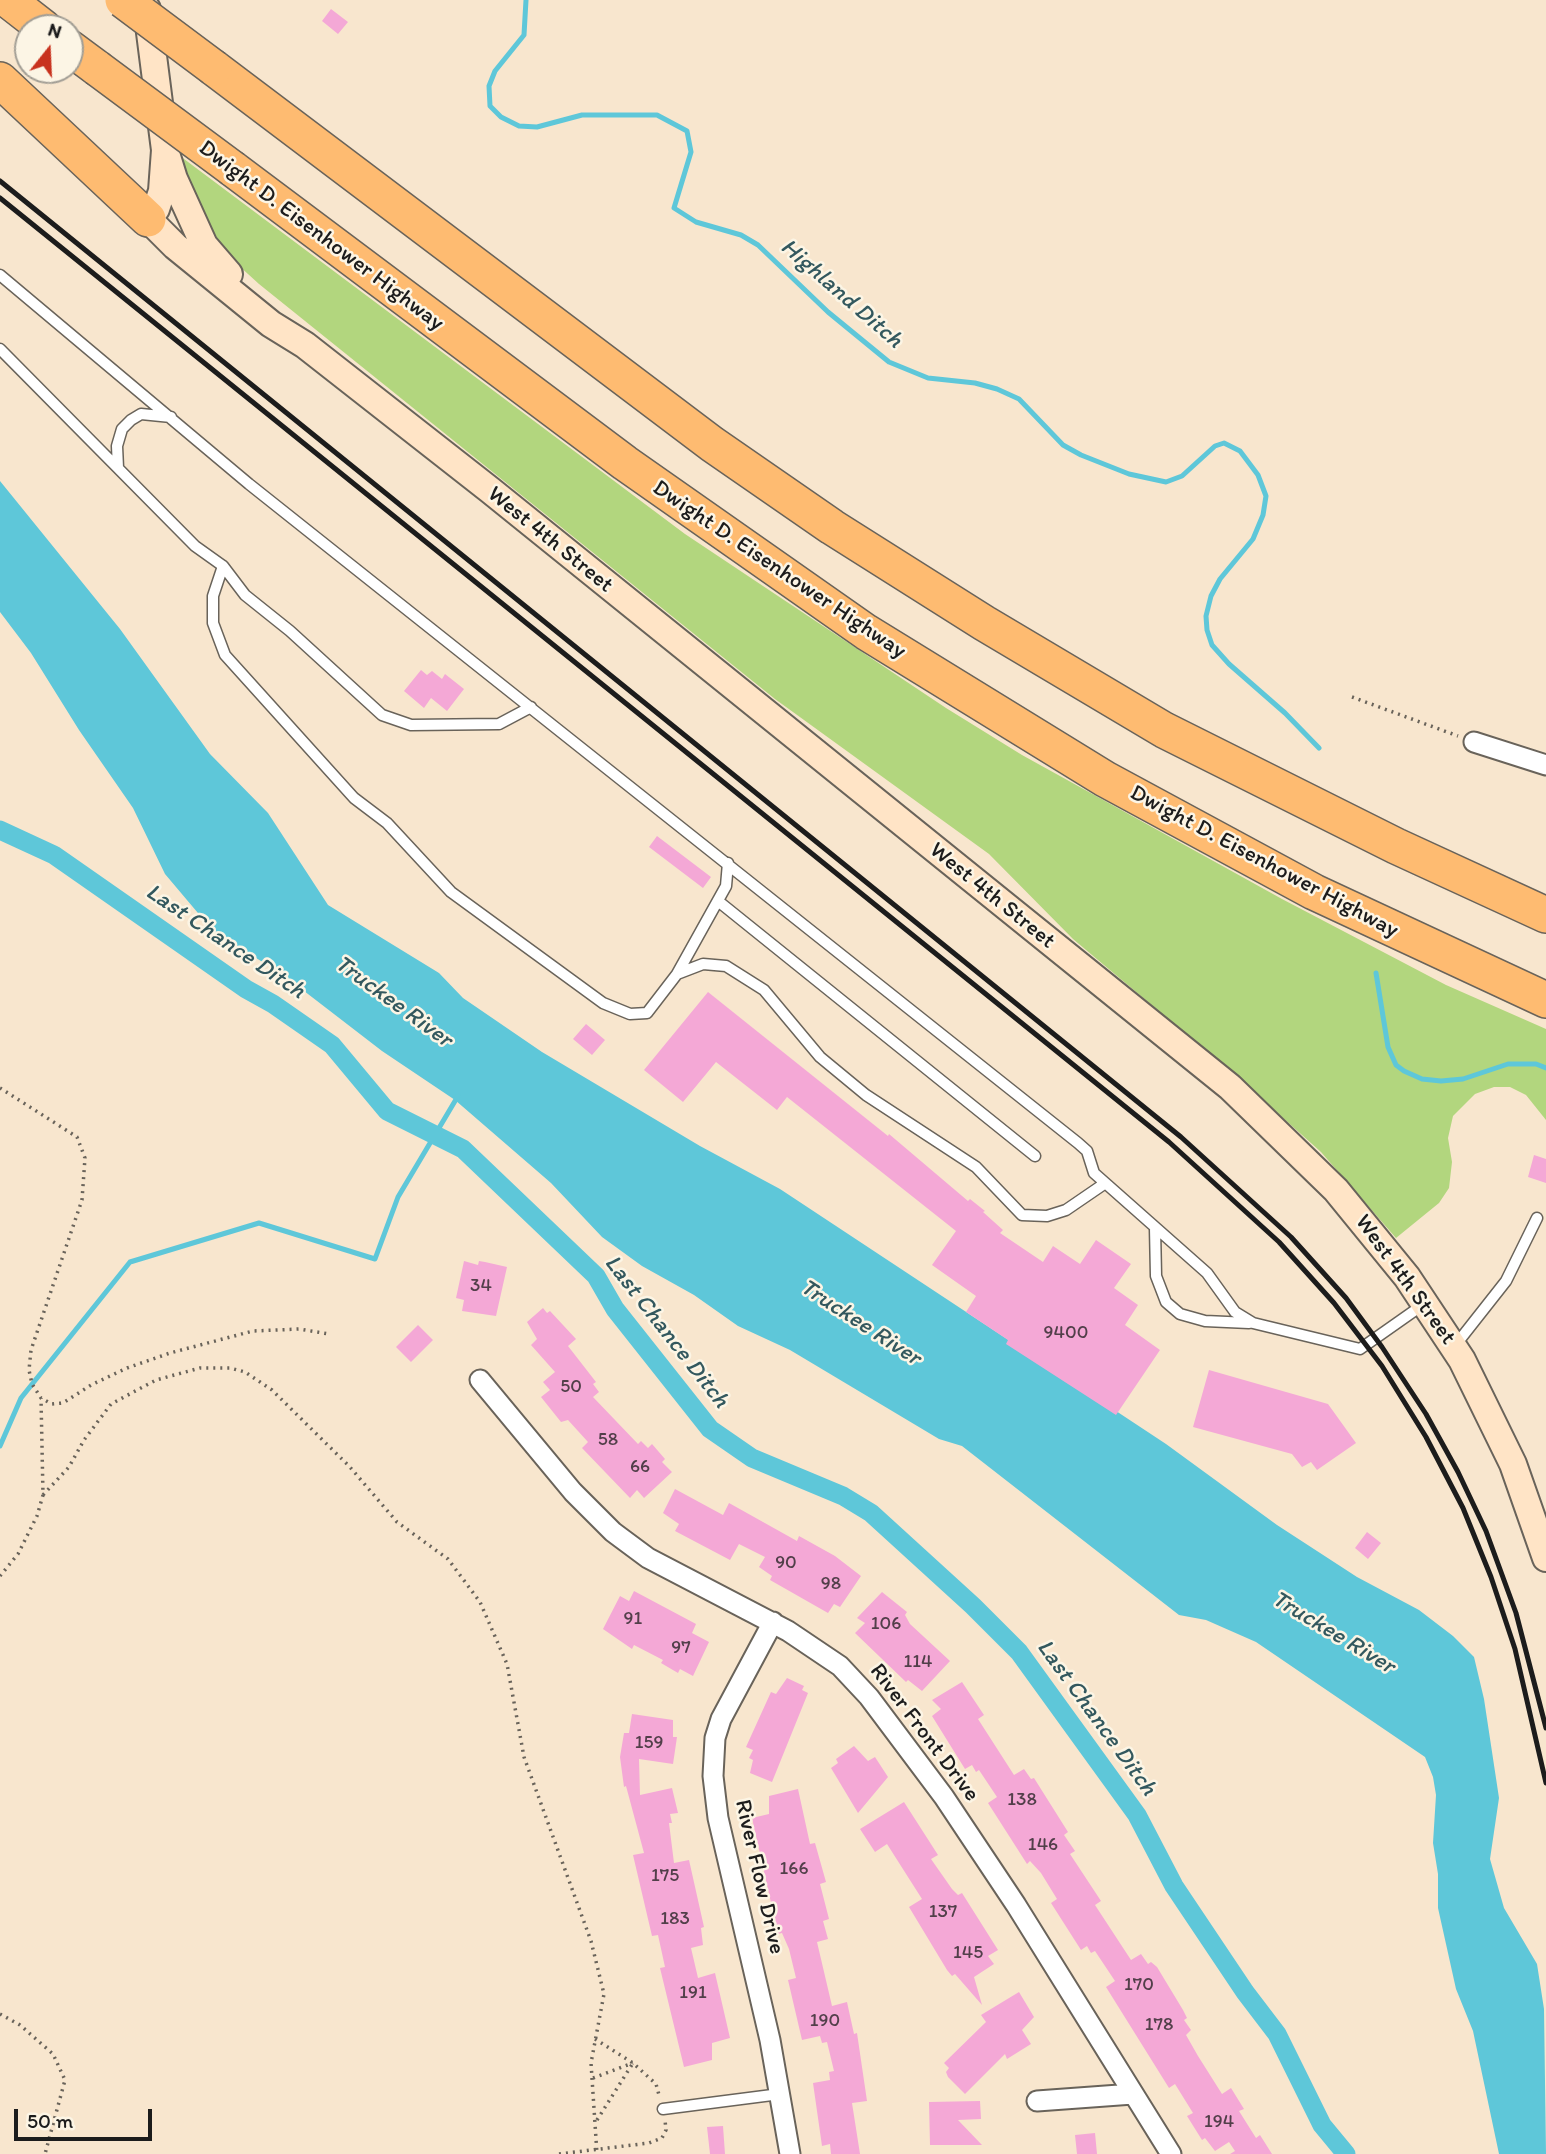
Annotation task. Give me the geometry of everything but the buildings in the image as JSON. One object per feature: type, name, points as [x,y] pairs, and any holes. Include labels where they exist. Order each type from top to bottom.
[{"type":"highway","points":[[8,0],[26,14]]},
{"type":"highway","points":[[123,0],[712,444],[832,527],[984,623],[1164,730],[1396,846],[1546,915]]},
{"type":"highway","name":"Dwight D. Eisenhower Highway","points":[[84,58],[636,471],[866,632],[1105,779],[1314,892],[1546,1000]]},
{"type":"highway","points":[[0,80],[148,219]]},
{"type":"main road","name":"West 4th Street","points":[[145,0],[165,150],[183,202],[204,246],[242,287],[304,345],[1230,1087],[1336,1190],[1371,1230],[1454,1347],[1484,1401],[1513,1464],[1546,1558]]},
{"type":"main road","name":"West 4th Street","points":[[165,150],[162,191],[156,209],[148,219],[220,284],[271,324],[304,345]]},
{"type":"street","points":[[1474,741],[1546,765]]},
{"type":"street","name":"River Front Drive","points":[[480,1380],[573,1492],[612,1532],[649,1558],[773,1622],[840,1666],[869,1697],[910,1749],[1016,1905],[1171,2154]]},
{"type":"street","name":"River Flow Drive","points":[[773,1622],[721,1719],[715,1738],[713,1776],[718,1818],[753,1959],[790,2154]]},
{"type":"street","points":[[1037,2101],[1133,2094]]},
{"type":"lane","points":[[0,275],[250,484],[1078,1143],[1087,1151],[1094,1173],[1104,1184],[1207,1273],[1235,1312],[1253,1323]]},
{"type":"lane","points":[[0,349],[195,546],[223,566],[244,595],[289,631],[382,715],[411,725],[499,724],[531,707]]},
{"type":"lane","points":[[118,468],[117,446],[122,429],[131,420],[141,414],[172,417]]},
{"type":"lane","points":[[223,566],[213,596],[213,623],[225,655],[354,798],[387,823],[451,892],[603,1003],[630,1014],[647,1013],[677,974],[718,901],[726,886],[728,863]]},
{"type":"lane","points":[[718,901],[1035,1156]]},
{"type":"lane","points":[[677,974],[703,964],[726,966],[739,972],[764,990],[820,1057],[866,1095],[976,1167],[1021,1215],[1047,1216],[1066,1210],[1104,1184]]},
{"type":"lane","points":[[1454,1347],[1506,1281],[1537,1218]]},
{"type":"lane","points":[[1155,1228],[1157,1276],[1166,1302],[1180,1314],[1205,1321],[1253,1323],[1360,1349],[1425,1304]]},
{"type":"lane","points":[[663,2109],[780,2094]]},
{"type":"path","points":[[1352,697],[1474,741]]},
{"type":"path","points":[[0,1088],[77,1137],[85,1158],[82,1200],[31,1350],[31,1377],[41,1398],[43,1495],[37,1516],[18,1554],[0,1576]]},
{"type":"path","points":[[41,1398],[52,1404],[63,1403],[91,1385],[127,1368],[170,1353],[253,1331],[299,1329],[329,1334]]},
{"type":"path","points":[[43,1495],[69,1467],[84,1440],[111,1404],[156,1380],[200,1368],[230,1368],[245,1372],[272,1390],[349,1466],[397,1522],[448,1559],[480,1602],[507,1664],[524,1757],[591,1941],[604,1994],[591,2063],[597,2120],[597,2153]]},
{"type":"path","points":[[0,2014],[20,2025],[53,2054],[65,2080],[46,2154]]},
{"type":"path","points":[[559,2154],[597,2153],[649,2143],[662,2138],[666,2130],[656,2084],[633,2063],[594,2039]]},
{"type":"path","points":[[593,2078],[633,2063]]},
{"type":"path","points":[[597,2120],[633,2063]]},
{"type":"green space","points":[[180,156],[685,534],[946,708],[1022,755],[1282,899],[1446,985],[1546,1029],[1546,1120],[1526,1095],[1510,1087],[1494,1087],[1475,1094],[1453,1116],[1448,1138],[1452,1162],[1449,1188],[1439,1203],[1396,1238],[1321,1152],[1235,1075],[1073,939],[989,854],[775,699],[259,284],[226,254],[213,236],[188,187]]},
{"type":"water","name":"Truckee River","points":[[0,481],[120,629],[210,754],[268,813],[328,905],[439,973],[463,998],[542,1052],[700,1146],[780,1189],[1166,1444],[1277,1525],[1357,1577],[1419,1610],[1453,1636],[1474,1657],[1484,1699],[1499,1798],[1490,1859],[1504,1908],[1537,1964],[1544,2009],[1546,2154],[1499,2154],[1473,2031],[1456,1989],[1438,1908],[1438,1874],[1433,1843],[1436,1795],[1433,1777],[1425,1757],[1256,1642],[1206,1620],[1179,1615],[962,1446],[939,1439],[790,1350],[738,1326],[694,1295],[642,1266],[602,1237],[551,1183],[455,1100],[382,1051],[282,974],[214,932],[165,874],[133,808],[79,730],[31,653],[0,612]]},
{"type":"waterway","name":"Highland Ditch","points":[[526,0],[524,35],[495,71],[489,86],[490,106],[501,117],[519,126],[537,127],[582,115],[657,115],[687,131],[691,152],[674,208],[696,222],[741,235],[758,245],[828,312],[889,362],[928,378],[975,383],[1019,399],[1063,445],[1081,455],[1129,474],[1166,482],[1182,476],[1215,446],[1224,443],[1240,451],[1258,475],[1266,496],[1263,515],[1253,539],[1220,579],[1211,596],[1206,616],[1207,630],[1212,645],[1229,664],[1285,713],[1319,748]]},
{"type":"waterway","name":"Last Chance Ditch","points":[[0,830],[54,855],[246,989],[273,1004],[332,1045],[387,1111],[463,1149],[596,1276],[615,1309],[710,1429],[752,1458],[843,1496],[871,1513],[973,1606],[1019,1652],[1137,1815],[1174,1886],[1245,1992],[1277,2034],[1322,2125],[1346,2154]]},
{"type":"waterway","name":"Highland Ditch","points":[[1376,973],[1388,1047],[1396,1065],[1404,1071],[1422,1079],[1441,1081],[1463,1079],[1508,1064],[1536,1064],[1546,1068]]},
{"type":"waterway","points":[[0,1446],[21,1398],[130,1262],[259,1223],[375,1259],[398,1197],[458,1096]]},
{"type":"railway","points":[[0,181],[1181,1137],[1291,1237],[1346,1298],[1382,1347],[1426,1414],[1458,1472],[1486,1531],[1516,1613],[1546,1728]]},
{"type":"railway","points":[[0,198],[1169,1142],[1279,1242],[1334,1303],[1382,1366],[1426,1437],[1463,1508],[1491,1577],[1515,1649],[1546,1783]]}]
